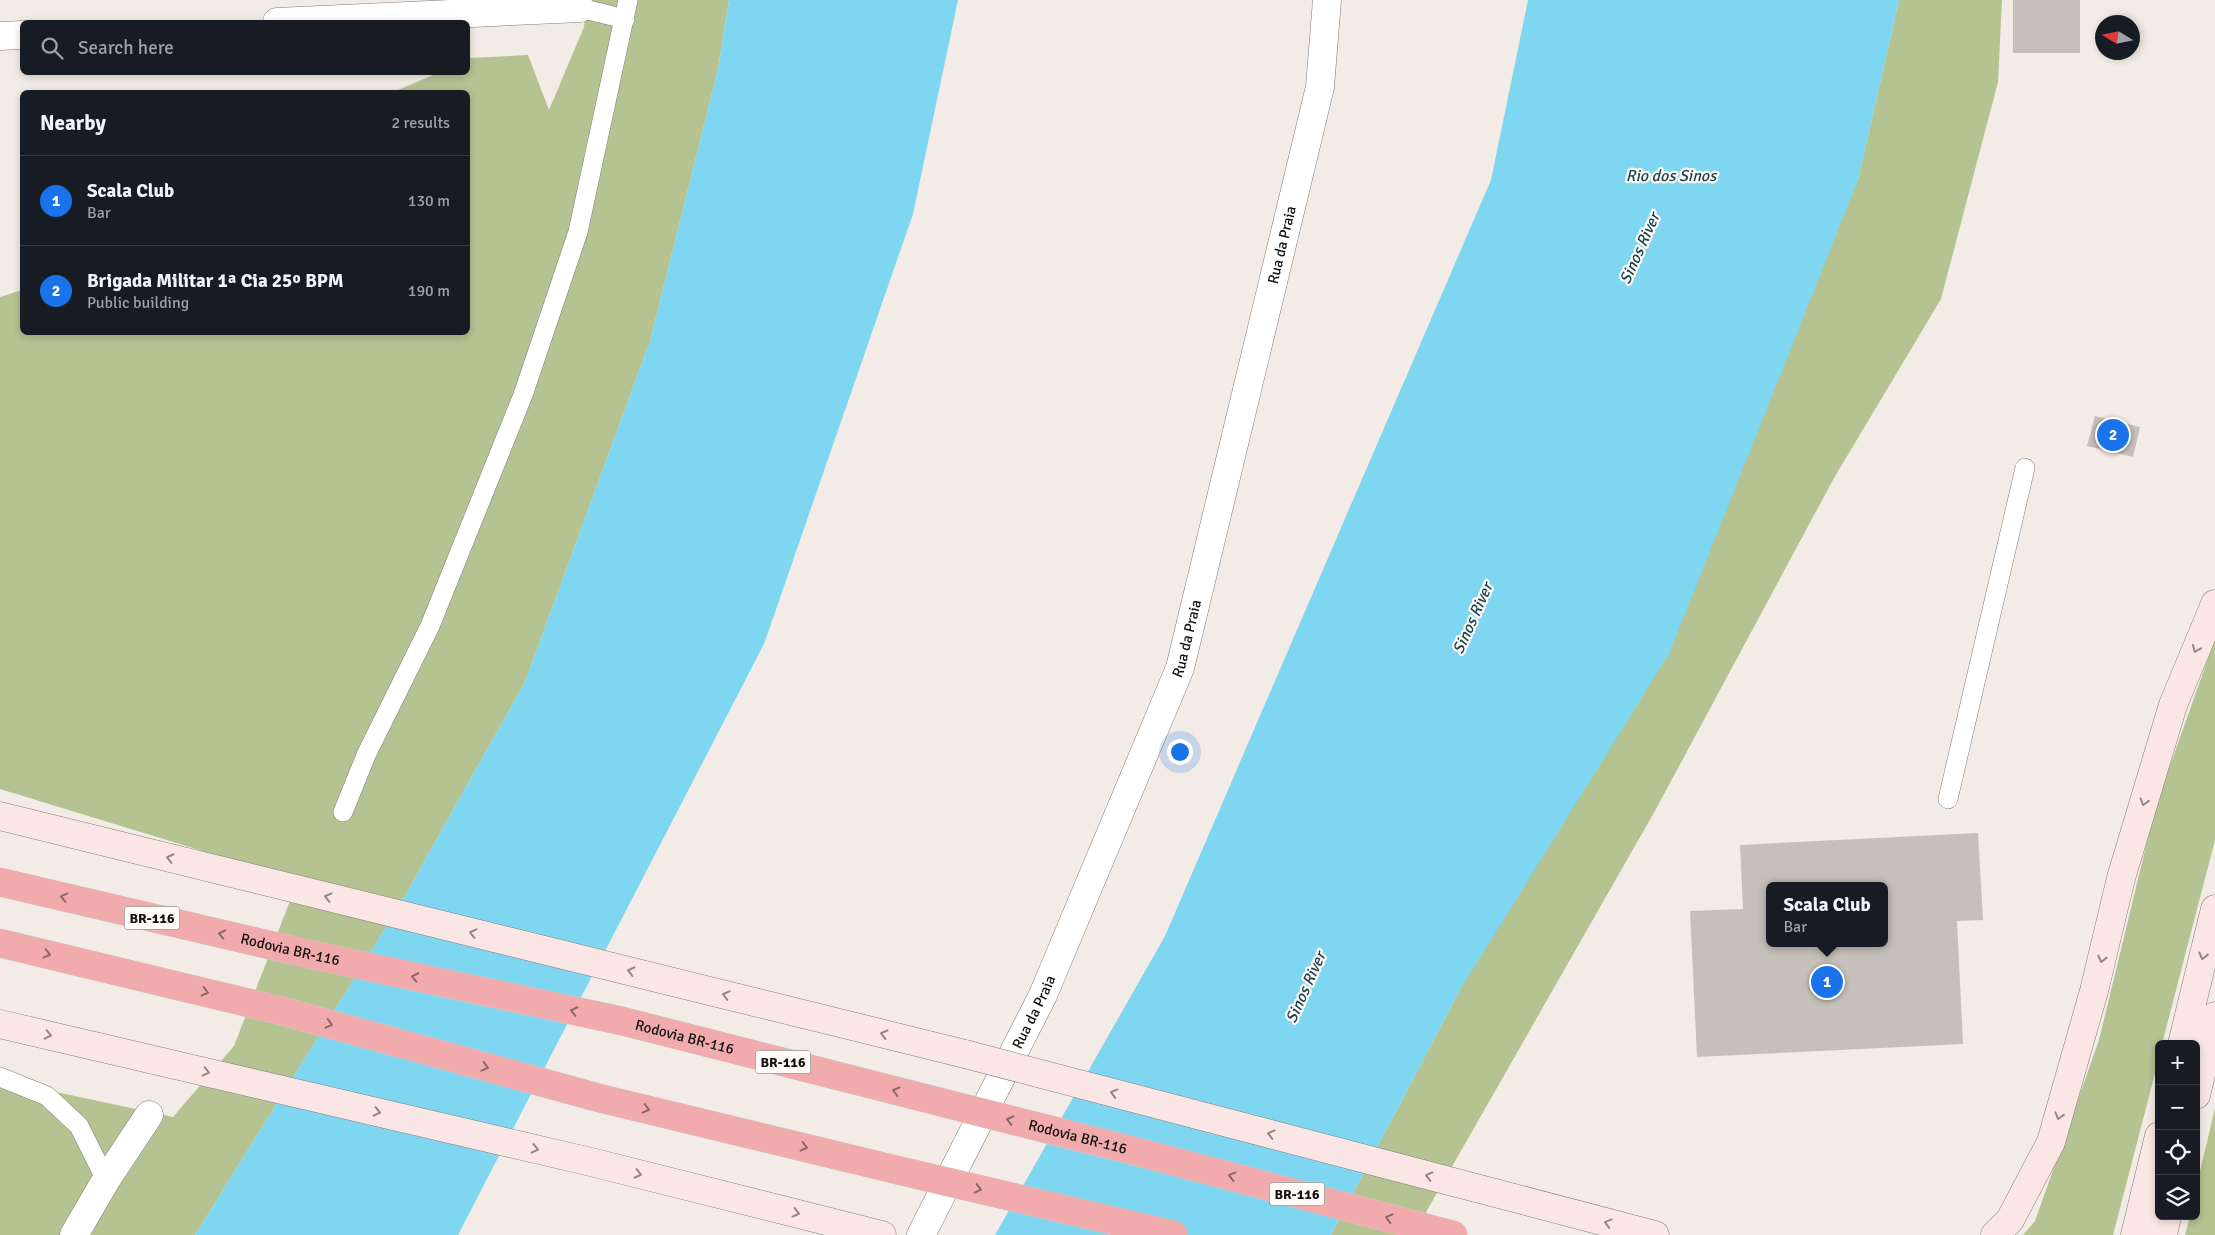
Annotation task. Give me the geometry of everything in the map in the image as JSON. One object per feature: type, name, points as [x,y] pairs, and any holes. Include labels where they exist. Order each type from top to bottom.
[{"type":"highway","name":"Rodovia BR-116","points":[[0,882],[304,953],[622,1021],[1151,1155],[1453,1235]]},
{"type":"highway","points":[[0,943],[282,1011],[599,1098],[1174,1235]]},
{"type":"main road","points":[[1995,1235],[2010,1220],[2051,1142],[2094,991],[2121,878],[2173,704],[2215,604]]},
{"type":"main road","points":[[0,816],[965,1054],[1655,1235]]},
{"type":"main road","points":[[2183,1040],[2215,909]]},
{"type":"main road","points":[[2198,1085],[2215,1016]]},
{"type":"main road","points":[[0,1024],[591,1162],[874,1233]]},
{"type":"main road","points":[[2137,1225],[2155,1152]]},
{"type":"main road","points":[[2163,1235],[2166,1220]]},
{"type":"street","name":"Rua da Praia","points":[[921,1235],[1043,995],[1180,668],[1320,87],[1327,0]]},
{"type":"street","points":[[320,20],[580,8]]},
{"type":"street","points":[[0,36],[20,34]]},
{"type":"street","points":[[74,1235],[106,1180],[149,1115]]},
{"type":"lane","points":[[343,812],[367,753],[430,626],[523,395],[578,232],[628,0]]},
{"type":"lane","points":[[580,8],[625,19]]},
{"type":"lane","points":[[1948,799],[2025,468]]},
{"type":"lane","points":[[0,1077],[48,1096],[79,1126],[106,1180]]},
{"type":"green space","points":[[587,0],[729,0],[718,69],[650,341],[525,682],[398,908],[195,1235],[0,1235],[0,1080],[173,1117],[234,1046],[298,880],[0,789],[0,297],[20,291],[20,335],[470,335],[470,90],[398,90],[433,75],[470,75],[470,58],[528,55],[549,110],[584,27]]},
{"type":"green space","points":[[1899,0],[2002,0],[1998,82],[1941,299],[1834,478],[1656,809],[1413,1235],[1331,1235],[1461,988],[1858,180]]},
{"type":"green space","points":[[2215,639],[2215,840],[2163,1040],[2155,1040],[2155,1073],[2113,1235],[2023,1235],[2035,1221],[2099,1040],[2156,805]]},
{"type":"green space","points":[[2215,1108],[2215,1235],[2185,1235],[2189,1220],[2200,1220],[2200,1171]]},
{"type":"water","points":[[729,0],[958,0],[913,214],[764,644],[458,1235],[195,1235],[398,908],[525,682],[650,341],[718,69]]},
{"type":"water","name":"Rio dos Sinos","points":[[1528,0],[1899,0],[1858,180],[1669,654],[1461,988],[1331,1235],[995,1235],[1165,936],[1491,180]]},
{"type":"building","points":[[2013,0],[2080,0],[2080,53],[2013,53]]},
{"type":"building","points":[[2095,416],[2140,427],[2133,457],[2087,446]]},
{"type":"building","points":[[1978,833],[1983,920],[1957,921],[1963,1044],[1697,1057],[1690,911],[1743,909],[1740,845]]},
{"type":"place","name":"Brigada Militar 1ª Cia 25º BPM","points":[[2113,435]]},
{"type":"place","name":"Scala Club","points":[[1827,982]]},
{"type":"water label","name":"Sinos River","points":[[1639,248]]},
{"type":"water label","name":"Sinos River","points":[[1472,618]]},
{"type":"water label","name":"Sinos River","points":[[1305,987]]}]
